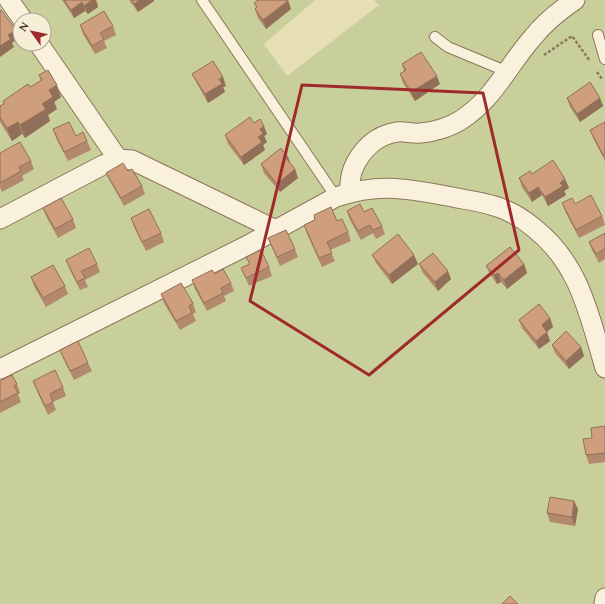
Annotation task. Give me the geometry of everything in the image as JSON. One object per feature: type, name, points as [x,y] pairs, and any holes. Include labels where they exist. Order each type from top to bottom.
[{"type":"street","points":[[10,0],[18,12]]},
{"type":"street","points":[[342,195],[352,170],[363,151],[376,138],[397,132],[421,133],[460,121],[482,105],[508,72],[533,36],[550,17],[575,0]]},
{"type":"street","points":[[44,52],[118,159]]},
{"type":"street","points":[[0,219],[102,165],[118,159],[132,160],[276,230]]},
{"type":"street","points":[[0,369],[276,230],[342,195],[382,187],[407,188],[492,205],[522,219],[550,240],[568,264],[584,296],[605,368]]},
{"type":"street","points":[[604,604],[605,598]]},
{"type":"lane","points":[[202,0],[342,195]]},
{"type":"lane","points":[[598,35],[605,59]]},
{"type":"lane","points":[[435,37],[448,47],[508,72]]},
{"type":"path","points":[[542,56],[572,36],[602,79]]},
{"type":"highlighted area","points":[[302,85],[483,93],[519,250],[369,375],[250,301]]},
{"type":"shaded area","points":[[315,0],[374,0],[379,5],[287,77],[264,44]]},
{"type":"green space","points":[[0,0],[315,0],[264,44],[287,76],[379,5],[374,0],[605,0],[605,604],[0,604]]},
{"type":"building","points":[[64,0],[92,0],[84,6],[82,2],[71,10]]},
{"type":"building","points":[[132,0],[140,0],[134,4]]},
{"type":"building","points":[[258,0],[288,1],[263,20],[255,9],[257,7],[254,3]]},
{"type":"building","points":[[1,10],[12,25],[12,32],[8,35],[11,39],[0,46]]},
{"type":"building","points":[[104,11],[113,26],[100,33],[104,39],[92,46],[80,25]]},
{"type":"building","points":[[421,52],[437,76],[411,92],[400,74],[406,70],[402,64]]},
{"type":"building","points":[[213,61],[223,77],[219,79],[222,84],[205,94],[192,74]]},
{"type":"building","points":[[48,70],[57,85],[49,90],[53,97],[42,104],[46,109],[20,125],[18,122],[7,128],[0,117],[0,106],[4,104],[3,101],[28,84],[30,87],[42,80],[39,75]]},
{"type":"building","points":[[590,82],[600,98],[577,114],[567,98]]},
{"type":"building","points":[[250,117],[254,123],[260,119],[264,126],[260,129],[263,134],[258,137],[262,142],[241,157],[225,135]]},
{"type":"building","points":[[69,122],[76,136],[83,132],[87,141],[64,152],[53,129]]},
{"type":"building","points":[[605,122],[605,154],[603,155],[590,130]]},
{"type":"building","points":[[20,142],[31,161],[19,167],[21,171],[0,183],[0,153]]},
{"type":"building","points":[[281,148],[288,157],[286,158],[295,169],[277,184],[261,164]]},
{"type":"building","points":[[553,160],[565,179],[560,183],[563,186],[545,197],[538,187],[529,193],[519,178],[530,171],[532,174]]},
{"type":"building","points":[[123,163],[128,171],[132,169],[142,186],[121,198],[106,173]]},
{"type":"building","points":[[591,195],[602,216],[576,230],[562,203],[572,198],[575,204]]},
{"type":"building","points":[[61,198],[73,219],[55,229],[43,208]]},
{"type":"building","points":[[360,204],[364,212],[372,208],[382,226],[373,230],[370,225],[358,231],[347,211]]},
{"type":"building","points":[[331,207],[337,221],[342,219],[348,232],[327,242],[332,253],[319,258],[304,225],[315,220],[314,215]]},
{"type":"building","points":[[149,209],[161,233],[142,242],[131,218]]},
{"type":"building","points":[[286,230],[295,249],[277,257],[268,238]]},
{"type":"building","points":[[605,233],[605,249],[596,254],[589,242]]},
{"type":"building","points":[[398,234],[414,255],[389,275],[372,255]]},
{"type":"building","points":[[510,247],[524,264],[504,280],[498,273],[494,275],[486,266]]},
{"type":"building","points":[[89,248],[97,264],[81,271],[85,278],[77,282],[66,260]]},
{"type":"building","points":[[261,250],[269,267],[246,278],[241,268],[250,264],[246,257]]},
{"type":"building","points":[[433,253],[448,271],[435,282],[419,264]]},
{"type":"building","points":[[53,265],[65,286],[43,298],[31,277]]},
{"type":"building","points":[[223,269],[231,283],[221,288],[223,293],[204,303],[192,280],[212,270],[215,274]]},
{"type":"building","points":[[181,283],[193,303],[189,306],[192,313],[176,321],[161,294]]},
{"type":"building","points":[[539,304],[550,318],[542,325],[547,332],[536,341],[519,320]]},
{"type":"building","points":[[566,331],[581,347],[566,361],[552,345]]},
{"type":"building","points":[[78,341],[88,363],[70,371],[60,350]]},
{"type":"building","points":[[55,370],[63,387],[50,394],[53,402],[45,406],[33,381]]},
{"type":"building","points":[[12,375],[17,384],[14,386],[18,393],[0,402],[0,381]]},
{"type":"building","points":[[605,426],[605,453],[586,455],[583,439],[592,438],[591,428]]},
{"type":"building","points":[[550,497],[574,501],[572,517],[547,513]]},
{"type":"building","points":[[510,596],[518,604],[502,604]]}]
